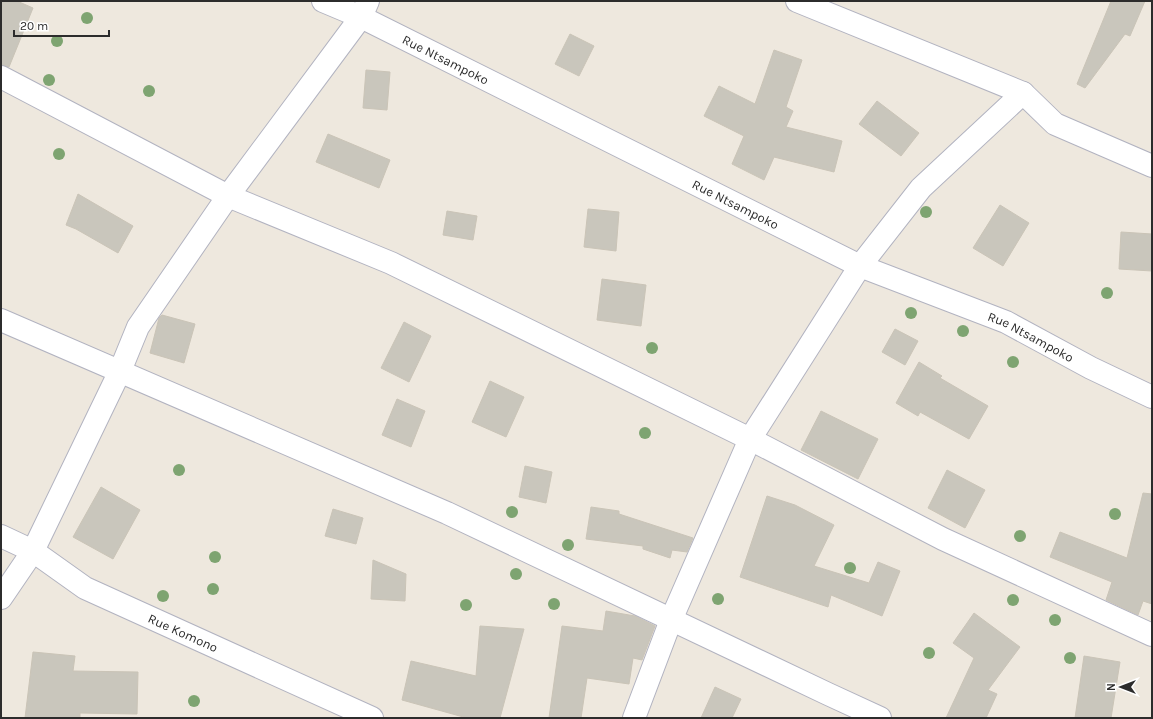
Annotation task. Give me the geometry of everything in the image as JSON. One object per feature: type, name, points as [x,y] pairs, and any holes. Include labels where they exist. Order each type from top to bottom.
[{"type":"street","name":"Rue Ntsampoko","points":[[323,1],[364,9],[860,266],[1006,322],[1091,368],[1152,397]]},
{"type":"street","points":[[797,1],[1023,93],[1056,124],[1152,166]]},
{"type":"street","points":[[1,598],[33,551],[120,371],[138,328],[228,196],[364,9]]},
{"type":"street","points":[[1,77],[228,196],[391,263],[750,439],[943,539],[1152,635]]},
{"type":"street","points":[[634,718],[672,620],[750,439],[860,266],[921,188],[1023,93]]},
{"type":"street","points":[[1,320],[447,513],[880,718]]},
{"type":"street","name":"Rue Komono","points":[[1,536],[33,551],[86,588],[372,718]]},
{"type":"building","points":[[1,1],[17,1],[33,8],[9,67],[1,65]]},
{"type":"building","points":[[1111,1],[1145,1],[1130,36],[1125,34],[1085,88],[1077,84]]},
{"type":"building","points":[[570,34],[594,46],[579,76],[555,64]]},
{"type":"building","points":[[774,50],[802,60],[786,107],[793,111],[786,127],[842,141],[834,172],[774,157],[764,180],[732,164],[744,136],[704,116],[719,86],[755,104]]},
{"type":"building","points":[[366,70],[390,72],[387,110],[363,108]]},
{"type":"building","points":[[877,101],[919,133],[901,156],[859,124]]},
{"type":"building","points":[[328,134],[390,160],[379,188],[316,162]]},
{"type":"building","points":[[78,194],[133,226],[118,253],[76,229],[66,225]]},
{"type":"building","points":[[1000,205],[1029,223],[1003,266],[973,248]]},
{"type":"building","points":[[588,209],[619,212],[616,251],[584,247]]},
{"type":"building","points":[[447,211],[477,216],[473,240],[443,235]]},
{"type":"building","points":[[1121,232],[1152,234],[1152,271],[1119,269]]},
{"type":"building","points":[[602,279],[646,285],[641,326],[597,320]]},
{"type":"building","points":[[162,315],[195,324],[184,363],[150,353],[159,318]]},
{"type":"building","points":[[404,322],[431,336],[409,382],[381,368]]},
{"type":"building","points":[[895,329],[918,341],[905,365],[882,352]]},
{"type":"building","points":[[919,362],[942,376],[940,378],[988,406],[969,439],[920,412],[918,416],[896,403]]},
{"type":"building","points":[[490,381],[524,397],[506,437],[472,422]]},
{"type":"building","points":[[397,399],[425,411],[411,447],[382,435]]},
{"type":"building","points":[[821,411],[878,439],[858,479],[801,450]]},
{"type":"building","points":[[525,466],[552,472],[546,503],[519,497]]},
{"type":"building","points":[[947,470],[985,490],[965,528],[928,508]]},
{"type":"building","points":[[101,487],[140,510],[113,559],[73,537]]},
{"type":"building","points":[[1143,493],[1152,494],[1152,604],[1143,601],[1138,615],[1106,600],[1112,582],[1050,557],[1060,532],[1127,558]]},
{"type":"building","points":[[767,496],[795,505],[834,525],[814,566],[869,583],[878,562],[900,571],[882,616],[831,595],[828,607],[740,577]]},
{"type":"building","points":[[591,507],[619,511],[619,514],[693,538],[687,552],[672,550],[670,558],[643,549],[643,546],[586,539]]},
{"type":"building","points":[[333,509],[363,518],[356,544],[325,536]]},
{"type":"building","points":[[373,560],[406,574],[405,601],[371,599]]},
{"type":"building","points":[[606,611],[635,616],[655,626],[642,660],[633,658],[629,684],[587,678],[581,718],[549,718],[562,626],[603,631]]},
{"type":"building","points":[[974,613],[1020,647],[988,690],[997,694],[986,718],[946,718],[974,658],[953,643]]},
{"type":"building","points":[[480,626],[524,629],[500,718],[467,718],[402,700],[411,661],[476,676]]},
{"type":"building","points":[[33,652],[75,656],[73,671],[138,672],[137,714],[80,713],[80,718],[25,718]]},
{"type":"building","points":[[1084,656],[1120,662],[1111,718],[1075,718]]},
{"type":"building","points":[[715,687],[741,699],[732,718],[701,718]]}]
